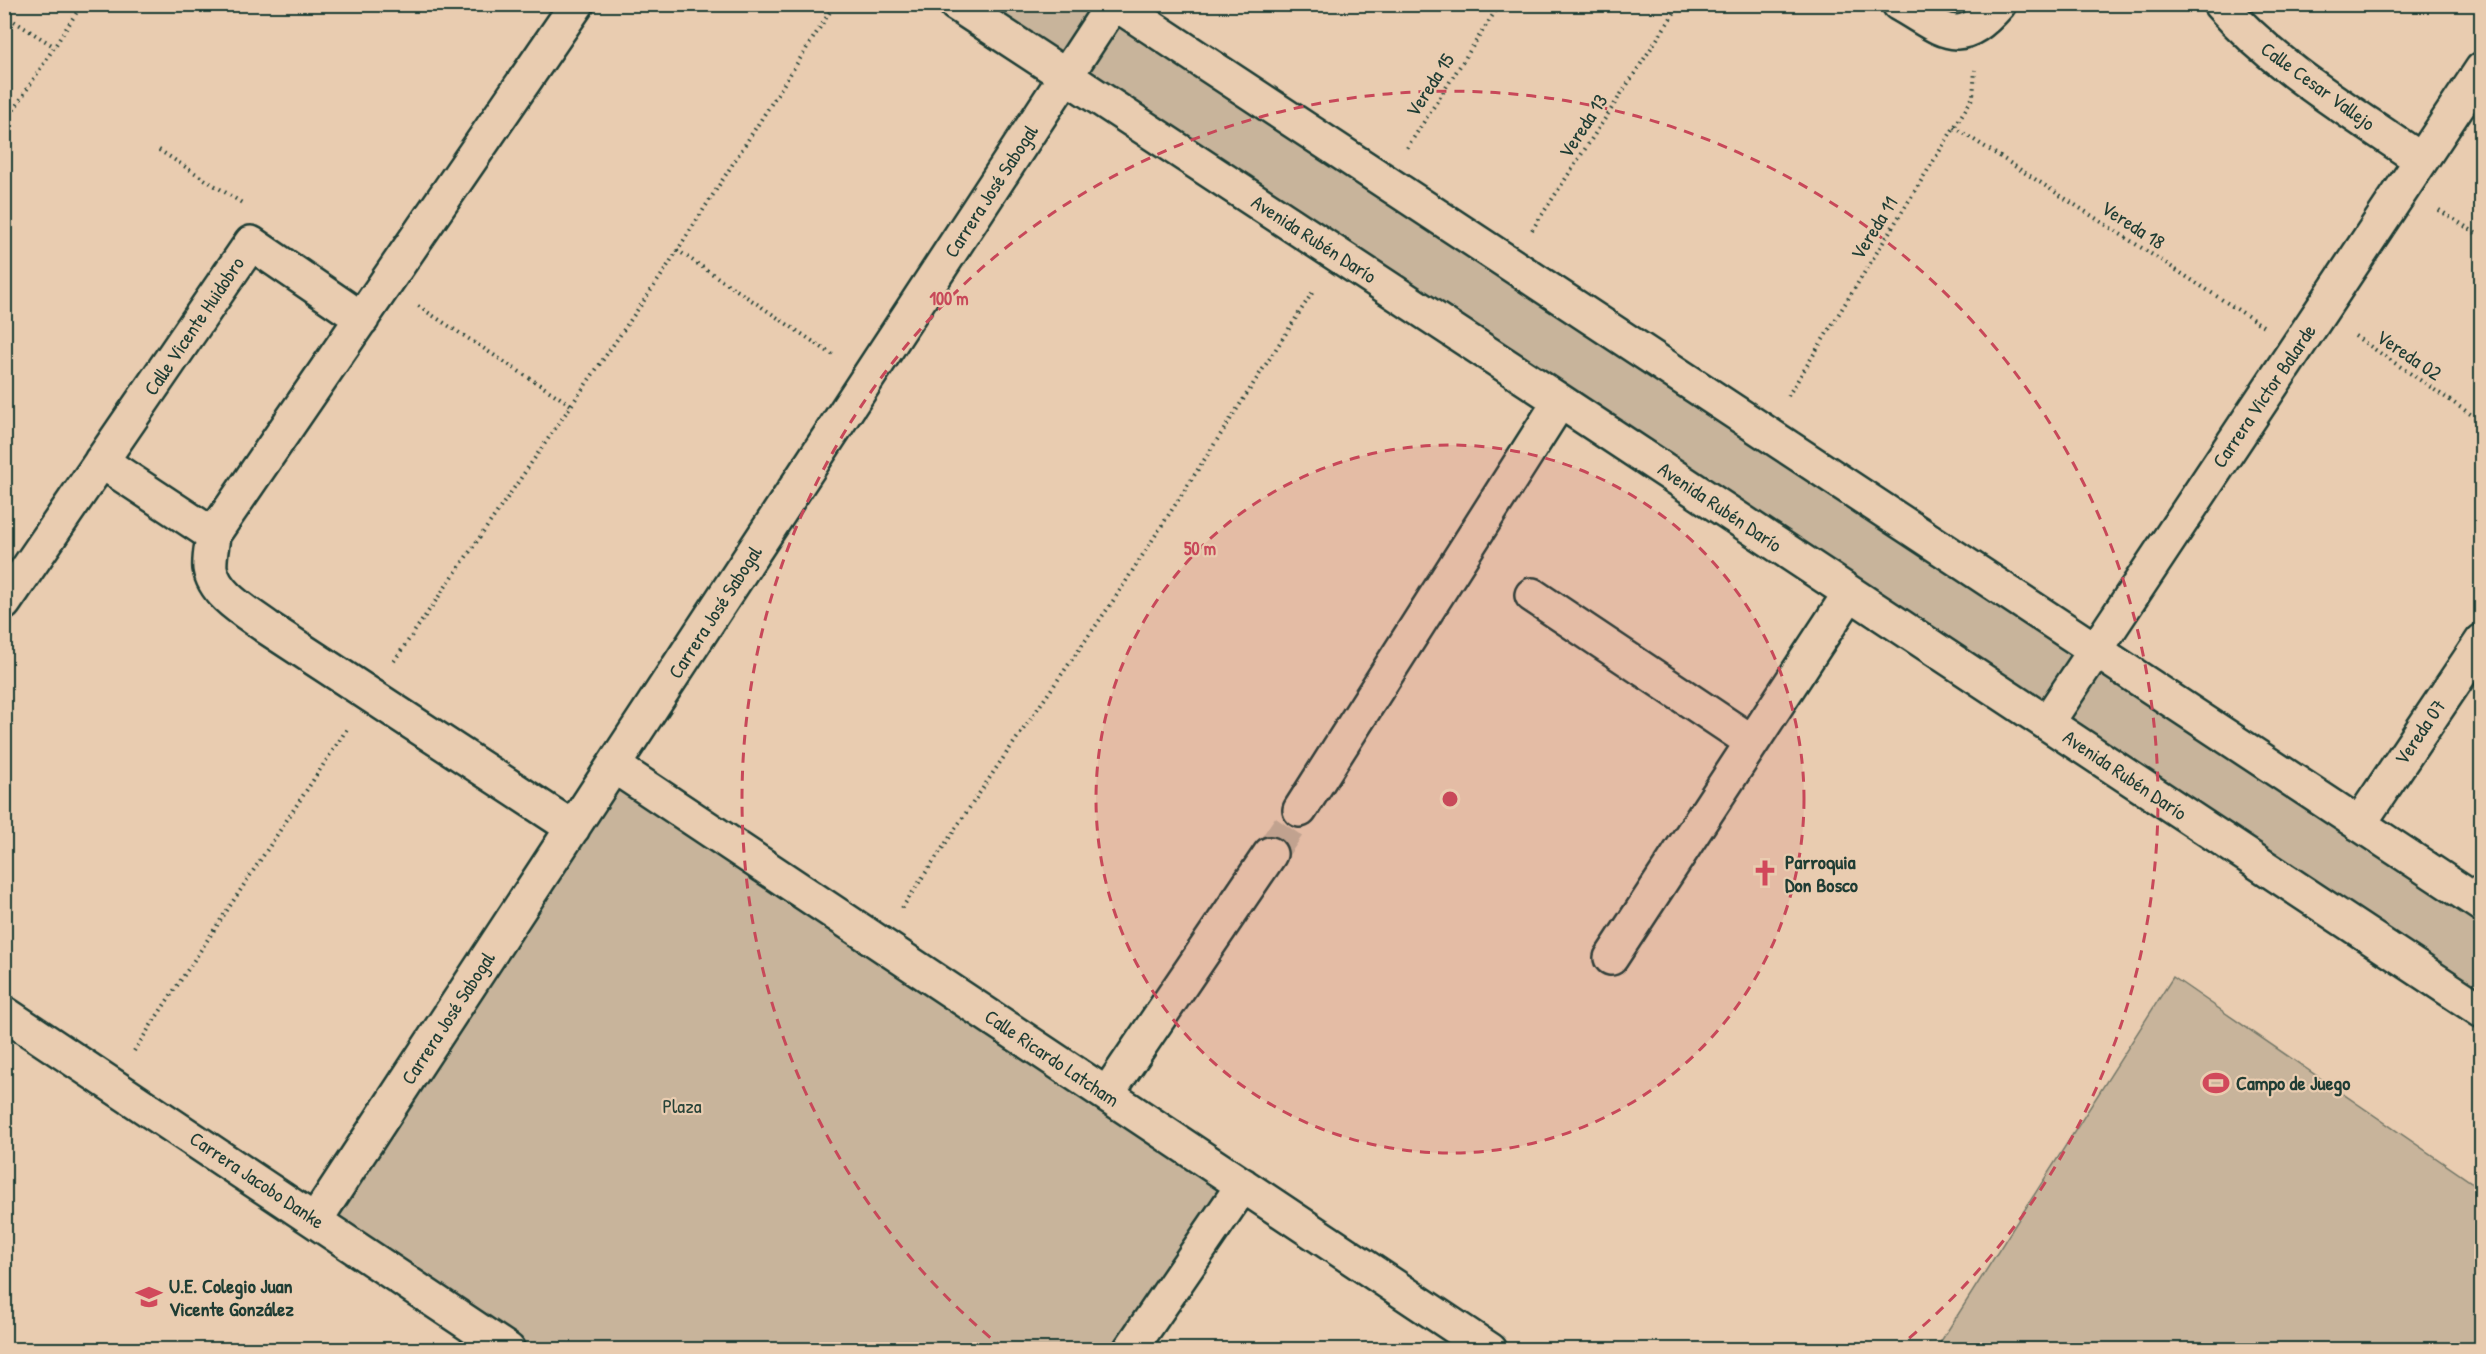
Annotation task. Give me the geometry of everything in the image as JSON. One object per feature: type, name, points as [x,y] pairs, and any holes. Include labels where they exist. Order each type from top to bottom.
[{"type":"street","points":[[573,828],[234,603],[213,579],[210,567],[213,535],[577,4]]},
{"type":"street","name":"Avenida Rubén Darío","points":[[956,4],[2481,1011]]},
{"type":"street","points":[[1115,4],[2481,905]]},
{"type":"street","name":"Carrera José Sabogal","points":[[316,1219],[1115,4]]},
{"type":"street","points":[[1899,4],[1945,30],[1962,34],[1983,23],[1999,4]]},
{"type":"street","name":"Calle Cesar Vallejo","points":[[2220,4],[2238,25],[2286,66],[2421,160]]},
{"type":"street","name":"Carrera Victor Balarde","points":[[2047,723],[2481,69]]},
{"type":"street","name":"Calle Vicente Huidobro","points":[[4,603],[251,243],[362,319]]},
{"type":"street","points":[[1300,810],[1560,401]]},
{"type":"street","points":[[101,461],[213,535]]},
{"type":"street","points":[[1611,958],[1850,593]]},
{"type":"street","points":[[1532,595],[1752,742]]},
{"type":"street","name":"Vereda 07","points":[[2359,824],[2481,641]]},
{"type":"street","name":"Calle Ricardo Latcham","points":[[614,766],[1490,1350]]},
{"type":"street","points":[[1107,1094],[1270,854]]},
{"type":"street","name":"Carrera Jacobo Danke","points":[[4,1013],[316,1219],[508,1350]]},
{"type":"street","points":[[1130,1350],[1243,1185]]},
{"type":"path","points":[[4,125],[82,4]]},
{"type":"path","points":[[112,1084],[370,695],[677,250],[835,4]]},
{"type":"path","name":"Vereda 15","points":[[1386,181],[1500,4]]},
{"type":"path","name":"Vereda 13","points":[[1510,264],[1680,4]]},
{"type":"path","points":[[4,15],[55,46]]},
{"type":"path","name":"Vereda 11","points":[[1765,433],[1973,97],[1975,84],[1969,30]]},
{"type":"path","name":"Vereda 18","points":[[1954,128],[2296,347]]},
{"type":"path","points":[[159,150],[254,212],[256,230],[251,243]]},
{"type":"path","points":[[2403,187],[2481,237]]},
{"type":"path","points":[[677,250],[868,378]]},
{"type":"path","points":[[879,943],[999,764],[1113,601],[1338,255]]},
{"type":"path","points":[[385,285],[572,405]]},
{"type":"path","name":"Vereda 02","points":[[2320,312],[2481,422]]},
{"type":"green space","points":[[956,5],[1116,5],[2481,905],[2481,1011]]},
{"type":"green space","name":"Plaza","points":[[614,766],[1243,1185],[1130,1350],[508,1349],[316,1219]]},
{"type":"green space","name":"Campo de Juego","points":[[2173,977],[2481,1189],[2481,1349],[1936,1349]]},
{"type":"tunnel","points":[[1270,854],[1300,810]]},
{"type":"place","name":"Parroquia Don Bosco","points":[[1765,873]]},
{"type":"place","name":"Campo de Juego","points":[[2216,1083]]},
{"type":"place","name":"U.E. Colegio Juan Vicente González","points":[[149,1297]]}]
